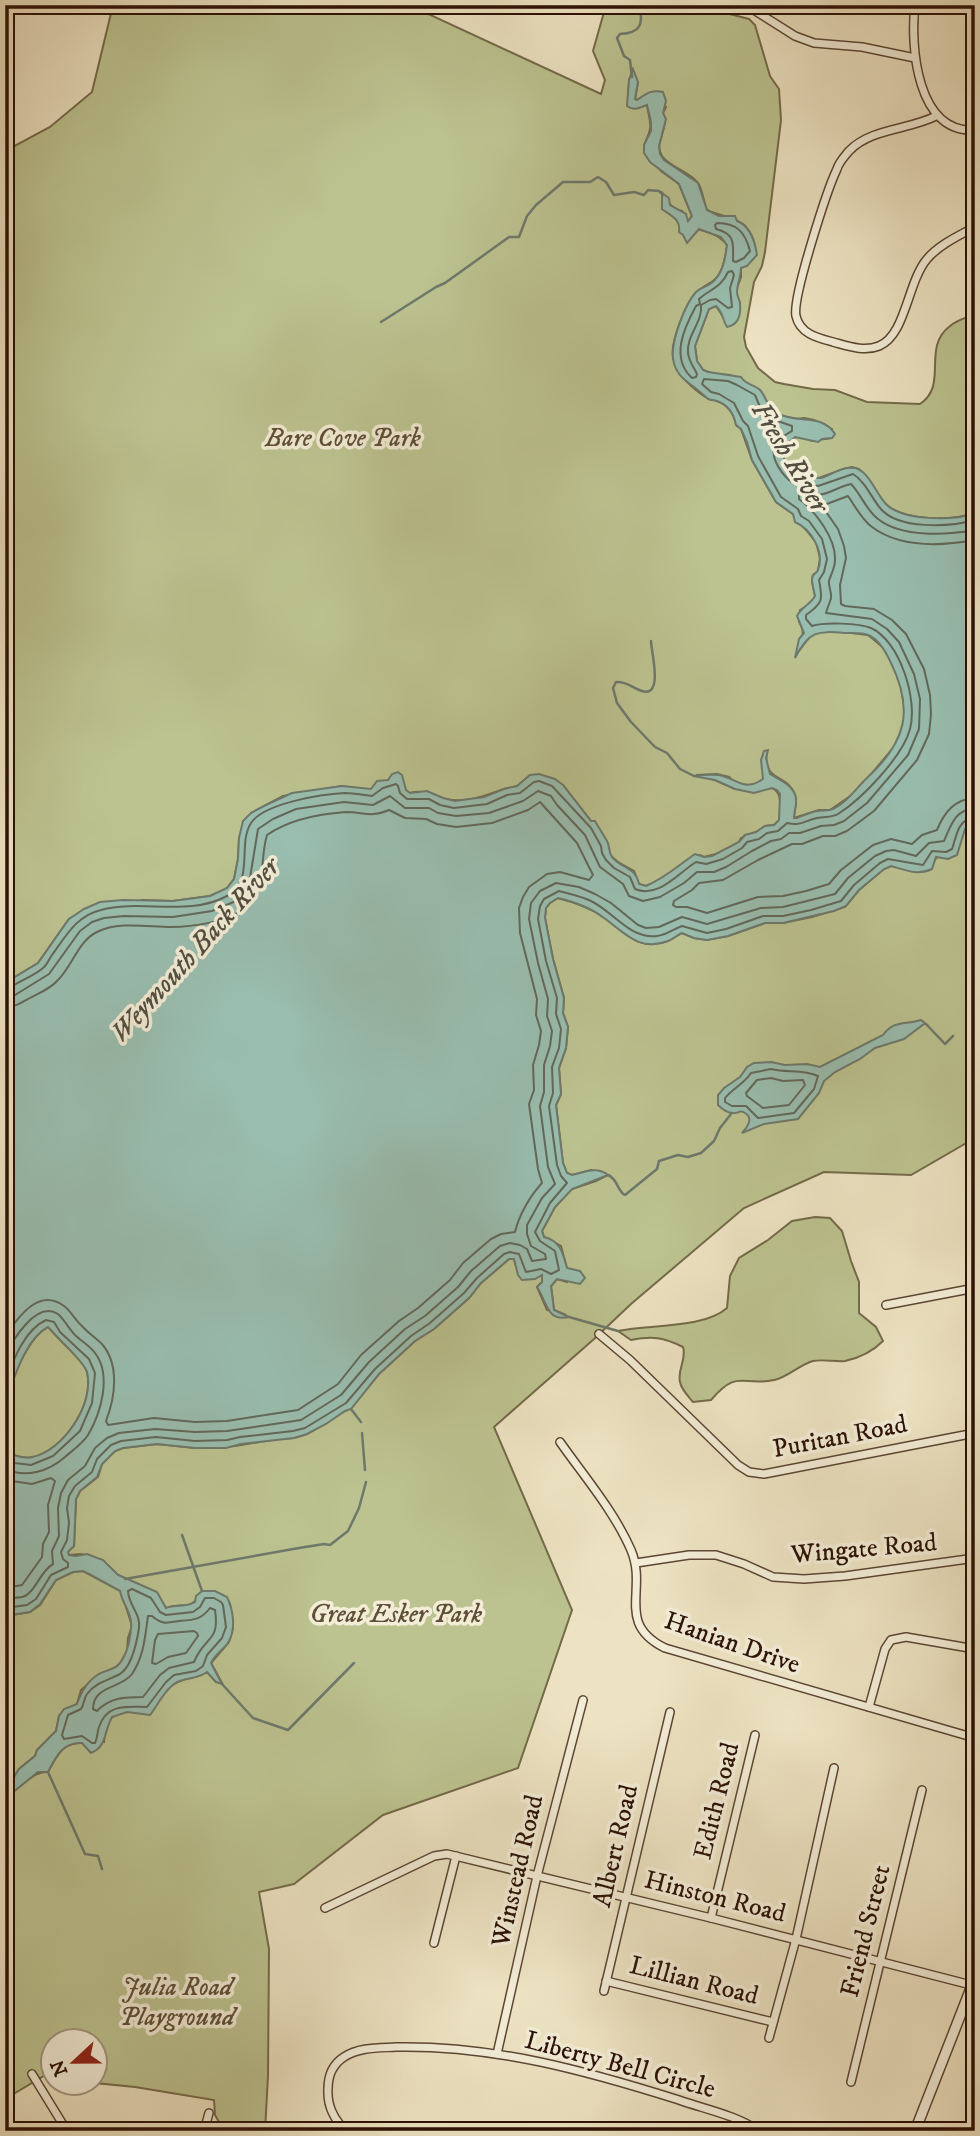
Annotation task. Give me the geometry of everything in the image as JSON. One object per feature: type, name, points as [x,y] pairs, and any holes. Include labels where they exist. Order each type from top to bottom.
[{"type":"street","points":[[746,5],[795,36],[814,43],[862,47],[915,58]]},
{"type":"street","points":[[915,5],[915,58],[929,104],[936,117],[950,126],[966,131],[975,130]]},
{"type":"street","points":[[936,117],[922,124],[885,132],[862,141],[852,148],[837,167],[800,284],[795,305],[796,317],[806,333],[818,338],[868,349],[884,344],[896,331],[911,286],[927,259],[975,227]]},
{"type":"street","points":[[886,1305],[975,1288]]},
{"type":"street","name":"Puritan Road","points":[[599,1334],[738,1465],[749,1472],[764,1474],[975,1433]]},
{"type":"street","name":"Hanian Drive","points":[[560,1442],[615,1520],[636,1563],[636,1614],[638,1624],[651,1641],[665,1648],[975,1738]]},
{"type":"street","name":"Wingate Road","points":[[636,1563],[689,1555],[716,1555],[773,1577],[804,1579],[975,1558]]},
{"type":"street","points":[[869,1707],[885,1648],[891,1640],[906,1637],[975,1648]]},
{"type":"street","name":"Winstead Road","points":[[496,2054],[537,1875],[583,1700]]},
{"type":"street","name":"Albert Road","points":[[604,1990],[670,1712]]},
{"type":"street","name":"Edith Road","points":[[711,1917],[755,1735]]},
{"type":"street","points":[[769,2038],[796,1939],[834,1768]]},
{"type":"street","name":"Friend Street","points":[[851,2082],[922,1790]]},
{"type":"street","name":"Hinston Road","points":[[325,1908],[434,1856],[447,1854],[973,1982]]},
{"type":"street","points":[[434,1943],[456,1856]]},
{"type":"street","name":"Lillian Road","points":[[606,1981],[773,2022]]},
{"type":"street","points":[[915,2131],[973,1982]]},
{"type":"street","name":"Liberty Bell Circle","points":[[347,2131],[329,2104],[332,2070],[345,2056],[369,2049],[404,2047],[445,2048],[496,2054],[568,2068],[709,2110],[758,2131]]},
{"type":"street","points":[[32,2074],[67,2131]]},
{"type":"street","points":[[204,2131],[209,2113]]},
{"type":"street","points":[[93,2131],[114,2127],[138,2131]]},
{"type":"green space","name":"Bare Cove Park","points":[[113,5],[409,5],[601,94],[605,80],[593,51],[606,5],[669,5],[671,11],[677,14],[682,5],[708,5],[722,12],[749,19],[755,25],[770,76],[779,89],[781,120],[765,252],[754,282],[744,337],[746,347],[758,368],[775,382],[835,390],[867,402],[920,404],[933,387],[935,355],[942,335],[953,324],[975,314],[975,513],[931,518],[898,512],[881,500],[859,469],[852,467],[816,479],[809,476],[798,478],[786,465],[781,449],[795,437],[812,441],[832,438],[832,429],[814,420],[782,416],[770,407],[760,390],[730,375],[703,370],[697,361],[695,346],[709,309],[716,306],[722,315],[738,314],[740,303],[737,288],[741,268],[744,266],[746,227],[733,219],[707,210],[698,183],[662,156],[659,146],[666,107],[641,98],[635,99],[638,82],[629,80],[628,106],[647,105],[650,128],[644,145],[661,171],[679,184],[692,216],[688,221],[682,211],[673,207],[663,194],[662,209],[676,218],[680,226],[712,234],[727,245],[718,276],[697,292],[684,313],[674,342],[675,363],[681,375],[696,390],[730,410],[736,425],[741,429],[752,460],[776,502],[793,514],[816,542],[820,558],[818,571],[813,575],[812,581],[815,596],[812,603],[800,610],[799,622],[803,634],[796,655],[811,635],[819,631],[868,635],[885,649],[900,681],[905,712],[903,727],[894,747],[856,792],[830,810],[819,810],[794,818],[795,795],[787,783],[768,768],[767,750],[763,779],[756,784],[735,783],[729,777],[717,774],[696,775],[735,789],[776,790],[780,797],[780,820],[741,838],[720,853],[704,857],[700,855],[646,886],[639,884],[634,871],[611,856],[591,821],[563,785],[530,775],[516,786],[467,800],[448,799],[421,792],[410,793],[388,780],[371,790],[342,786],[283,796],[251,813],[239,838],[234,879],[227,888],[210,896],[173,901],[143,900],[69,919],[38,963],[5,983],[5,151],[50,127],[92,92]]},
{"type":"green space","name":"Great Esker Park","points":[[975,822],[975,1138],[911,1175],[824,1172],[744,1208],[631,1304],[494,1427],[572,1610],[518,1768],[383,1815],[294,1884],[259,1892],[269,1949],[265,2131],[224,2131],[215,2115],[214,2100],[108,2084],[108,2028],[38,2028],[38,2079],[5,2099],[5,1794],[36,1774],[48,1772],[64,1748],[76,1743],[104,1742],[105,1730],[112,1717],[180,1681],[207,1672],[216,1682],[222,1683],[211,1663],[229,1642],[233,1628],[230,1604],[215,1591],[202,1591],[189,1605],[166,1608],[156,1592],[118,1575],[102,1560],[81,1554],[69,1555],[67,1552],[74,1546],[76,1499],[80,1491],[98,1477],[102,1464],[115,1451],[123,1448],[157,1444],[195,1448],[235,1446],[307,1434],[353,1406],[379,1374],[415,1341],[434,1329],[509,1259],[514,1259],[516,1266],[542,1274],[542,1282],[537,1287],[547,1310],[566,1315],[554,1310],[551,1286],[557,1279],[567,1282],[567,1269],[561,1246],[544,1237],[542,1231],[555,1207],[572,1189],[608,1175],[591,1170],[572,1175],[567,1173],[563,1163],[556,1105],[561,1094],[559,1068],[566,1048],[568,1027],[545,918],[546,908],[550,903],[558,898],[584,906],[630,938],[647,944],[668,941],[682,933],[707,940],[765,923],[783,923],[845,907],[859,890],[884,869],[933,861]]},
{"type":"green space","points":[[815,1217],[830,1218],[842,1231],[859,1282],[859,1313],[876,1327],[883,1341],[870,1351],[845,1361],[813,1361],[774,1380],[734,1381],[711,1400],[693,1402],[680,1382],[683,1347],[657,1338],[631,1340],[618,1331],[690,1323],[717,1315],[727,1308],[730,1276],[739,1258],[792,1221]]},
{"type":"green space","points":[[48,1326],[85,1367],[88,1385],[86,1398],[74,1424],[55,1446],[32,1458],[22,1457],[5,1452],[5,1408],[21,1360],[34,1339]]},
{"type":"green space","points":[[83,1571],[121,1591],[132,1626],[127,1651],[118,1667],[99,1674],[81,1690],[77,1704],[59,1716],[56,1731],[5,1787],[5,1616],[30,1612],[40,1605],[56,1580],[73,1572]]},
{"type":"water","name":"Weymouth Back River","points":[[633,69],[638,82],[635,99],[652,92],[663,92],[666,101],[663,113],[666,119],[659,146],[664,160],[698,183],[707,210],[719,216],[735,216],[752,235],[755,245],[757,255],[747,266],[741,268],[737,292],[740,312],[736,322],[727,327],[716,306],[709,309],[695,346],[697,361],[703,370],[741,377],[759,389],[771,408],[779,414],[817,421],[830,428],[835,434],[832,438],[818,442],[795,437],[781,449],[788,470],[798,478],[822,478],[843,469],[855,468],[864,473],[886,504],[904,514],[942,518],[975,513],[975,822],[965,829],[957,855],[948,859],[936,857],[932,869],[917,872],[891,866],[859,890],[846,906],[783,923],[765,923],[728,936],[707,940],[682,933],[658,944],[641,943],[582,905],[558,898],[550,903],[546,908],[545,918],[568,1027],[566,1048],[559,1068],[561,1094],[556,1105],[563,1163],[567,1173],[572,1175],[595,1170],[608,1175],[572,1189],[555,1207],[542,1231],[544,1237],[560,1249],[567,1268],[580,1271],[585,1278],[580,1284],[557,1279],[551,1286],[554,1310],[569,1317],[561,1318],[548,1309],[537,1287],[542,1282],[542,1275],[535,1279],[522,1280],[514,1259],[509,1259],[434,1329],[415,1341],[379,1374],[351,1409],[307,1434],[226,1448],[157,1444],[115,1451],[102,1464],[97,1477],[80,1491],[76,1499],[74,1546],[68,1552],[69,1555],[87,1554],[103,1560],[118,1575],[157,1592],[166,1608],[192,1604],[202,1591],[215,1591],[227,1597],[233,1619],[231,1636],[211,1663],[222,1684],[216,1682],[207,1672],[175,1683],[150,1715],[127,1712],[112,1717],[103,1743],[96,1750],[91,1753],[82,1743],[69,1745],[60,1751],[48,1772],[38,1772],[12,1793],[5,1794],[5,1787],[19,1769],[35,1756],[37,1750],[56,1731],[59,1716],[64,1709],[77,1704],[91,1680],[115,1668],[125,1656],[131,1623],[120,1591],[83,1571],[73,1572],[56,1580],[40,1604],[30,1612],[5,1616],[5,1452],[32,1457],[55,1446],[74,1424],[86,1398],[88,1385],[85,1367],[48,1327],[27,1350],[5,1403],[5,983],[38,963],[69,919],[100,902],[173,901],[210,896],[227,888],[234,879],[243,821],[251,813],[292,793],[342,786],[371,789],[377,781],[388,780],[392,774],[398,772],[410,793],[427,791],[455,801],[484,797],[517,786],[530,775],[539,774],[555,779],[563,785],[591,821],[595,821],[608,843],[612,857],[634,874],[639,884],[646,886],[695,854],[712,856],[739,842],[745,835],[774,825],[779,820],[780,794],[777,790],[772,788],[754,793],[693,776],[718,775],[745,784],[756,783],[763,779],[761,760],[764,751],[768,750],[766,758],[770,774],[786,784],[795,794],[794,818],[797,818],[833,809],[843,803],[881,764],[898,738],[904,710],[902,696],[889,659],[876,640],[860,633],[815,634],[805,642],[795,658],[799,639],[804,633],[797,616],[815,596],[812,579],[820,563],[818,549],[806,530],[795,522],[793,514],[776,502],[752,460],[747,442],[730,410],[706,397],[682,378],[674,364],[676,333],[683,314],[696,292],[718,276],[727,245],[721,237],[699,229],[687,243],[679,232],[677,221],[662,209],[662,193],[669,198],[670,205],[686,214],[688,221],[692,216],[679,184],[650,162],[644,153],[651,122],[647,105],[635,109],[627,106],[629,80]]},
{"type":"water","points":[[921,1020],[926,1024],[904,1039],[875,1048],[835,1072],[824,1081],[819,1093],[798,1119],[764,1124],[742,1133],[749,1123],[748,1115],[741,1111],[729,1112],[718,1105],[718,1095],[724,1088],[754,1063],[807,1064],[820,1067],[883,1035],[895,1025]]},
{"type":"waterway","name":"Fresh River","points":[[632,77],[630,60],[624,56],[617,38],[620,34],[632,32],[639,27],[640,5]]},
{"type":"waterway","points":[[381,322],[445,283],[509,237],[519,237],[527,216],[563,182],[590,182],[598,177],[606,182],[614,195],[634,192],[644,195],[648,190],[659,191],[663,195]]},
{"type":"waterway","points":[[651,641],[655,672],[653,688],[642,691],[616,682],[613,688],[617,703],[655,747],[667,753],[680,769],[694,776]]},
{"type":"waterway","points":[[926,1024],[945,1044],[953,1036]]},
{"type":"waterway","points":[[608,1175],[625,1195],[657,1169],[659,1161],[678,1155],[688,1157],[701,1153],[714,1141],[731,1114]]},
{"type":"waterway","points":[[569,1317],[618,1331]]},
{"type":"waterway","points":[[351,1409],[361,1422]]},
{"type":"waterway","points":[[362,1433],[365,1470]]},
{"type":"waterway","points":[[125,1579],[299,1548],[330,1545],[348,1531],[359,1508],[366,1482]]},
{"type":"waterway","points":[[182,1535],[202,1591]]},
{"type":"waterway","points":[[222,1684],[253,1718],[288,1730],[354,1663]]},
{"type":"waterway","points":[[48,1772],[85,1854],[98,1856],[102,1869]]},
{"type":"railway","points":[[970,2131],[975,2121]]},
{"type":"park label","name":"Julia Road Playground","points":[[177,2002]]}]
